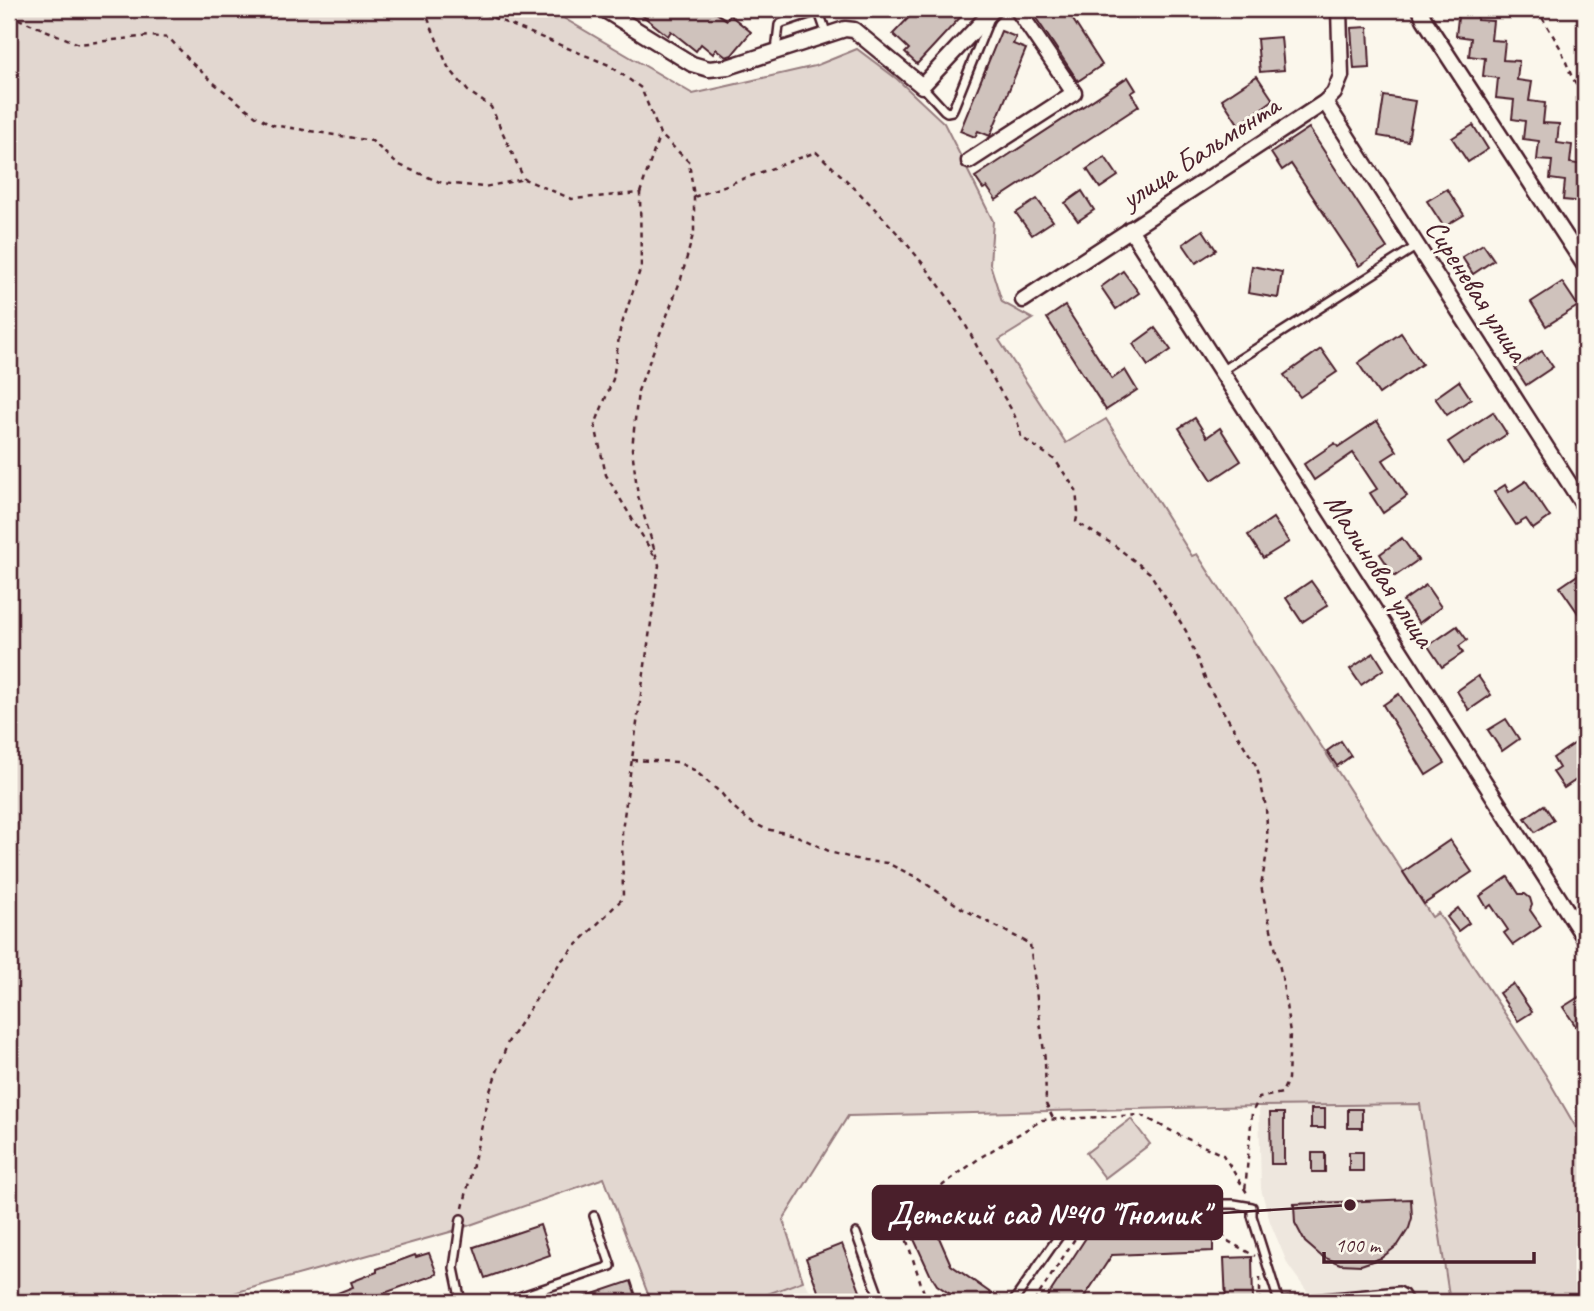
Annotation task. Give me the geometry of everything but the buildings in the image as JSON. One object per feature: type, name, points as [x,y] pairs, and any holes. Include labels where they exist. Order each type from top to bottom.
[{"type":"street","points":[[603,9],[692,64],[709,69],[728,67],[845,29],[854,30],[922,86],[993,10]]},
{"type":"street","points":[[969,161],[1074,93],[1017,9]]},
{"type":"street","name":"улица Бальмонта","points":[[1023,300],[1325,102],[1334,93],[1341,76],[1339,9]]},
{"type":"street","points":[[1420,9],[1585,267]]},
{"type":"street","name":"Сиреневая улица","points":[[1325,102],[1585,508]]},
{"type":"street","name":"Малиновая улица","points":[[1130,229],[1585,939]]},
{"type":"lane","points":[[922,86],[947,112],[954,107],[993,10]]},
{"type":"lane","points":[[776,51],[779,25],[815,12],[821,16],[827,35]]},
{"type":"lane","points":[[1221,371],[1417,246]]},
{"type":"lane","points":[[1013,1302],[1077,1210],[1090,1203],[1221,1204],[1252,1207],[1252,1216],[1279,1302],[1399,1291],[1405,1294],[1409,1302]]},
{"type":"lane","points":[[504,1302],[611,1266],[594,1216]]},
{"type":"lane","points":[[461,1219],[454,1268],[461,1302]]},
{"type":"lane","points":[[856,1233],[881,1302]]},
{"type":"lane","points":[[443,1302],[455,1302]]},
{"type":"path","points":[[424,9],[448,67],[468,91],[491,107],[524,179]]},
{"type":"path","points":[[461,1219],[490,1091],[508,1042],[561,961],[623,898],[622,831],[659,565],[638,496],[632,449],[638,391],[681,279],[694,231],[694,197],[689,162],[660,134],[641,88],[610,65],[472,9]]},
{"type":"path","points":[[1537,9],[1561,49],[1571,75],[1585,99]]},
{"type":"path","points":[[9,15],[79,44],[149,36],[169,38],[215,84],[256,116],[273,125],[372,141],[397,164],[442,183],[484,187],[524,179],[572,200],[640,193]]},
{"type":"path","points":[[659,565],[606,475],[595,425],[613,379],[620,330],[641,267],[640,193],[660,134]]},
{"type":"path","points":[[694,197],[816,152],[852,184],[891,226],[924,265],[959,314],[1019,423],[1021,437],[1055,460],[1076,490],[1076,522],[1114,545],[1150,573],[1186,631],[1208,686],[1257,766],[1266,807],[1268,847],[1261,886],[1282,977],[1290,1034],[1289,1079],[1282,1093],[1259,1098],[1252,1113],[1245,1191]]},
{"type":"path","points":[[632,760],[677,762],[694,770],[749,821],[766,829],[795,835],[834,853],[887,863],[916,877],[963,909],[1030,944],[1045,1060],[1046,1104],[1054,1120]]},
{"type":"path","points":[[927,1302],[906,1238],[943,1185],[981,1157],[1042,1120],[1141,1115],[1223,1155],[1252,1202],[1252,1207]]},
{"type":"path","points":[[1034,1302],[1087,1220],[1216,1222],[1226,1240],[1259,1258]]},
{"type":"path","points":[[1260,1269],[1261,1302]]},
{"type":"shaded area","points":[[9,9],[548,9],[693,94],[815,66],[857,49],[897,79],[944,123],[993,221],[990,264],[1002,302],[1033,319],[999,340],[1066,443],[1106,419],[1192,556],[1197,554],[1432,917],[1438,913],[1545,1074],[1585,1143],[1585,1302],[1450,1302],[1420,1104],[848,1116],[783,1220],[803,1281],[746,1302],[651,1302],[604,1178],[450,1232],[202,1302],[9,1302]]},
{"type":"shaded area","points":[[1421,1104],[1449,1295],[1318,1299],[1306,1290],[1288,1265],[1270,1222],[1261,1189],[1259,1106]]},
{"type":"shaded area","points":[[1131,1119],[1150,1144],[1105,1178],[1086,1153]]},
{"type":"shaded area","points":[[803,1281],[814,1302],[746,1302]]},
{"type":"place","name":"Детский сад №40 \"Гномик\"","points":[[1350,1205]]}]
